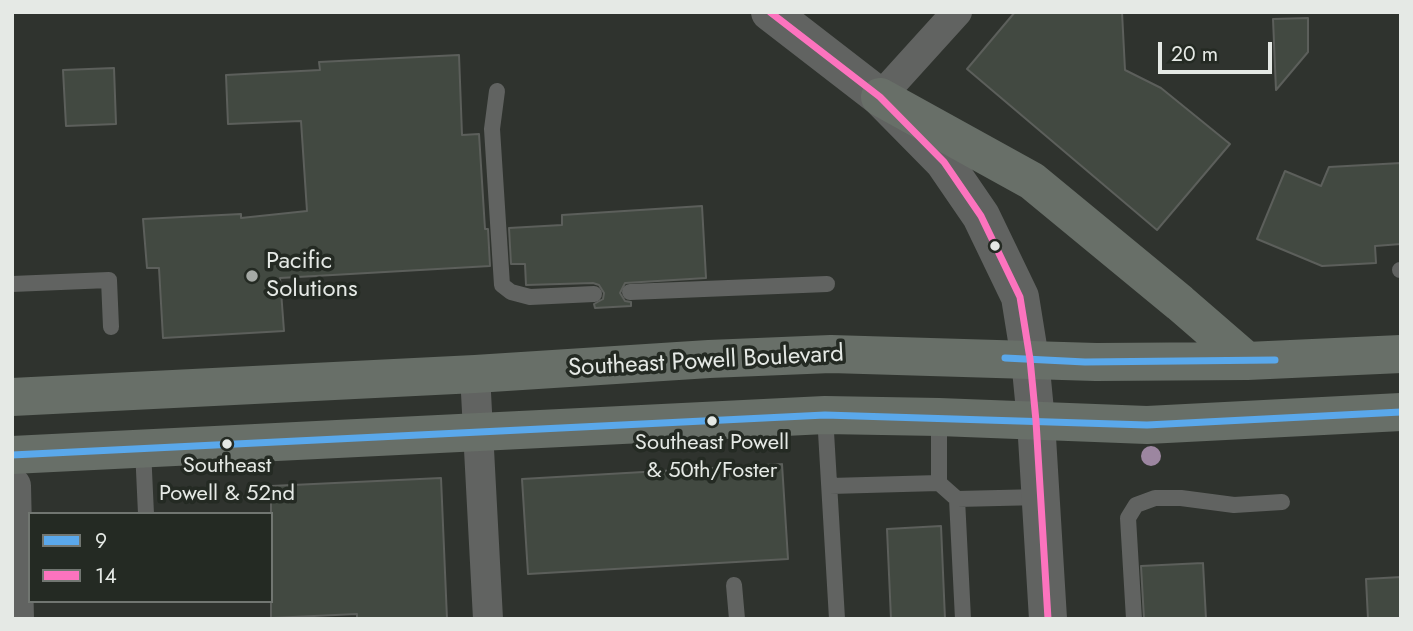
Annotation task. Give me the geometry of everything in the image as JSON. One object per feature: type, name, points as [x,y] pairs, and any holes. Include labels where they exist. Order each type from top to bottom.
[{"type":"main road","points":[[770,12],[880,97],[943,162],[981,216],[1020,297],[1036,421],[1048,619]]},
{"type":"main road","points":[[880,97],[1032,181],[1247,361]]},
{"type":"main road","name":"Southeast Powell Boulevard","points":[[12,397],[831,354],[1085,362],[1247,361],[1401,354]]},
{"type":"main road","points":[[12,455],[825,415],[1147,425],[1401,412]]},
{"type":"main road","points":[[12,485],[22,560],[15,619]]},
{"type":"street","points":[[880,97],[957,12]]},
{"type":"street","points":[[475,374],[488,619]]},
{"type":"lane","points":[[497,90],[492,130],[502,285],[511,292],[530,297],[594,294]]},
{"type":"lane","points":[[12,284],[109,281],[111,327]]},
{"type":"lane","points":[[630,292],[827,284]]},
{"type":"lane","points":[[825,415],[837,619]]},
{"type":"lane","points":[[939,417],[939,483]]},
{"type":"lane","points":[[143,449],[146,512]]},
{"type":"lane","points":[[830,486],[939,483],[957,499],[1041,497]]},
{"type":"lane","points":[[1134,619],[1128,518],[1136,505],[1155,498],[1181,498],[1234,505],[1282,502]]},
{"type":"lane","points":[[957,499],[963,619]]},
{"type":"lane","points":[[734,585],[737,619]]},
{"type":"building","points":[[1015,12],[1122,12],[1125,70],[1161,88],[1230,144],[1157,230],[967,69]]},
{"type":"building","points":[[1308,18],[1308,52],[1276,90],[1273,19]]},
{"type":"building","points":[[459,55],[462,135],[479,134],[490,266],[280,278],[284,331],[163,338],[159,268],[147,268],[143,219],[241,214],[241,218],[307,211],[301,121],[228,124],[226,75],[320,70],[319,62]]},
{"type":"building","points":[[114,68],[116,124],[66,126],[63,70]]},
{"type":"building","points":[[1401,163],[1401,244],[1375,246],[1376,263],[1322,266],[1257,239],[1285,171],[1321,186],[1329,167]]},
{"type":"building","points":[[702,206],[706,278],[625,283],[620,293],[625,301],[631,302],[631,306],[595,308],[594,304],[603,299],[604,293],[599,285],[593,283],[526,285],[525,264],[511,264],[509,228],[562,225],[562,215]]},
{"type":"building","points":[[782,464],[788,559],[528,574],[522,479]]},
{"type":"building","points":[[441,478],[447,619],[357,619],[357,614],[271,618],[271,486]]},
{"type":"building","points":[[941,526],[945,619],[891,619],[887,529]]},
{"type":"building","points":[[1203,563],[1206,619],[1144,619],[1141,566]]},
{"type":"building","points":[[1401,577],[1401,619],[1368,619],[1366,579]]},
{"type":"transit line","name":"14","points":[[770,12],[880,97],[944,162],[981,216],[1020,297],[1036,421],[1048,619]]},
{"type":"transit line","name":"9","points":[[1005,358],[1085,362],[1275,360]]},
{"type":"transit line","name":"9","points":[[12,455],[825,415],[1147,425],[1401,412]]},
{"type":"place","name":"Pacific Solutions","points":[[252,276]]},
{"type":"place","name":"Southeast Powell & 50th/Foster","points":[[712,421]]},
{"type":"place","name":"Southeast Powell & 52nd","points":[[227,444]]}]
